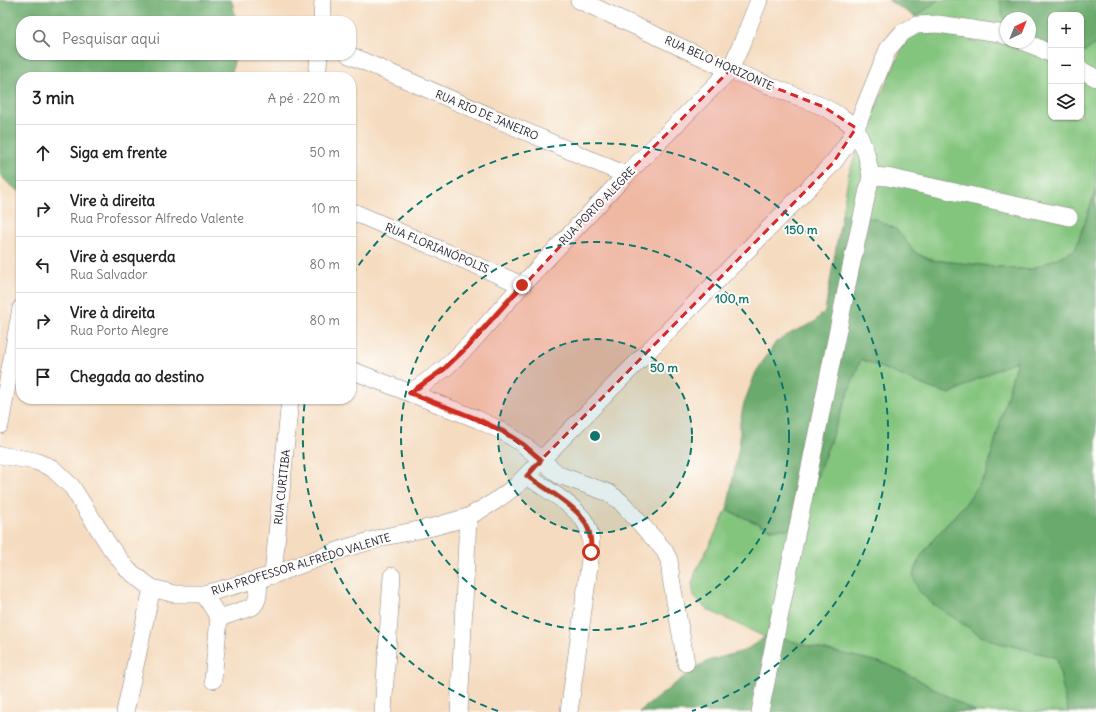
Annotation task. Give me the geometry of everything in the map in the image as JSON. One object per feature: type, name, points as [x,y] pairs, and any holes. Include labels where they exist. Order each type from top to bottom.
[{"type":"street","points":[[322,16],[323,0]]},
{"type":"street","name":"RUA BELO HORIZONTE","points":[[580,0],[730,70],[824,107],[840,116],[856,128]]},
{"type":"street","name":"RUA PORTO ALEGRE","points":[[410,393],[444,369],[463,350],[626,175],[730,70],[759,0]]},
{"type":"street","name":"RUA PROFESSOR ALFREDO VALENTE","points":[[0,455],[35,461],[52,468],[72,487],[110,547],[128,570],[152,588],[175,594],[204,594],[266,577],[346,548],[384,537],[434,527],[468,518],[494,502],[527,476],[833,163],[856,128],[888,49],[902,32],[916,25],[938,24],[1000,34]]},
{"type":"street","points":[[1036,47],[1048,52]]},
{"type":"street","name":"RUA RIO DE JANEIRO","points":[[356,58],[626,175]]},
{"type":"street","points":[[317,72],[319,60]]},
{"type":"street","points":[[1084,72],[1096,78]]},
{"type":"street","points":[[760,712],[850,271],[871,176],[866,153],[856,128]]},
{"type":"street","points":[[871,176],[887,177],[1070,217]]},
{"type":"street","name":"RUA FLORIANÓPOLIS","points":[[356,213],[522,285]]},
{"type":"street","points":[[0,425],[16,336]]},
{"type":"street","points":[[356,372],[477,419],[504,432],[524,445],[559,475],[609,494],[621,502],[664,550],[669,560],[686,663]]},
{"type":"street","name":"RUA CURITIBA","points":[[219,618],[255,605],[266,577],[289,404]]},
{"type":"street","points":[[527,476],[574,509],[585,522],[591,536],[591,552],[569,712]]},
{"type":"street","points":[[459,712],[468,518]]},
{"type":"street","points":[[383,712],[392,576]]},
{"type":"street","points":[[125,712],[152,588]]},
{"type":"street","points":[[204,594],[219,618],[213,680]]},
{"type":"highlighted area","points":[[730,70],[824,107],[856,128],[833,163],[541,460],[504,432],[410,393],[444,369],[468,346],[626,175]]},
{"type":"green space","points":[[0,0],[231,0],[235,16],[16,16],[16,60],[234,60],[232,72],[16,72],[16,189],[0,175]]},
{"type":"green space","points":[[888,0],[938,0],[916,17]]},
{"type":"green space","points":[[938,0],[1000,0],[1002,12],[1000,12],[1000,48],[1032,48],[1048,56],[1048,120],[1084,120],[1084,51],[1096,43],[1096,190],[1075,250],[1030,270],[931,260],[916,253],[895,229],[875,219],[842,214],[849,173],[863,135],[916,17]]},
{"type":"green space","points":[[1000,0],[1096,0],[1096,43],[1084,51],[1084,12],[1048,12],[1048,55],[1036,46],[1036,12],[1002,12]]},
{"type":"green space","points":[[1096,190],[1096,712],[1068,712],[1057,658],[999,643],[981,636],[933,604],[918,590],[913,575],[921,556],[966,503],[986,475],[1017,360],[950,394],[933,389],[861,359],[817,476],[806,512],[788,529],[770,529],[727,510],[740,441],[740,422],[744,403],[756,372],[776,342],[813,323],[825,311],[842,214],[875,219],[896,229],[916,253],[931,260],[1030,270],[1075,250]]},
{"type":"green space","points":[[861,359],[933,389],[950,394],[1017,360],[986,475],[966,503],[921,556],[913,575],[999,643],[1057,658],[1068,712],[975,712],[887,664],[812,647],[785,639],[765,637],[708,610],[694,597],[692,584],[696,571],[727,510],[770,529],[788,529],[806,512],[817,476]]},
{"type":"green space","points":[[765,637],[785,639],[812,647],[887,664],[975,712],[639,712],[698,666],[711,660],[744,651]]},
{"type":"route","points":[[522,285],[468,346],[444,369],[410,393],[477,419],[504,432],[524,445],[541,460],[527,476],[574,509],[585,522],[591,536],[591,552]]}]
